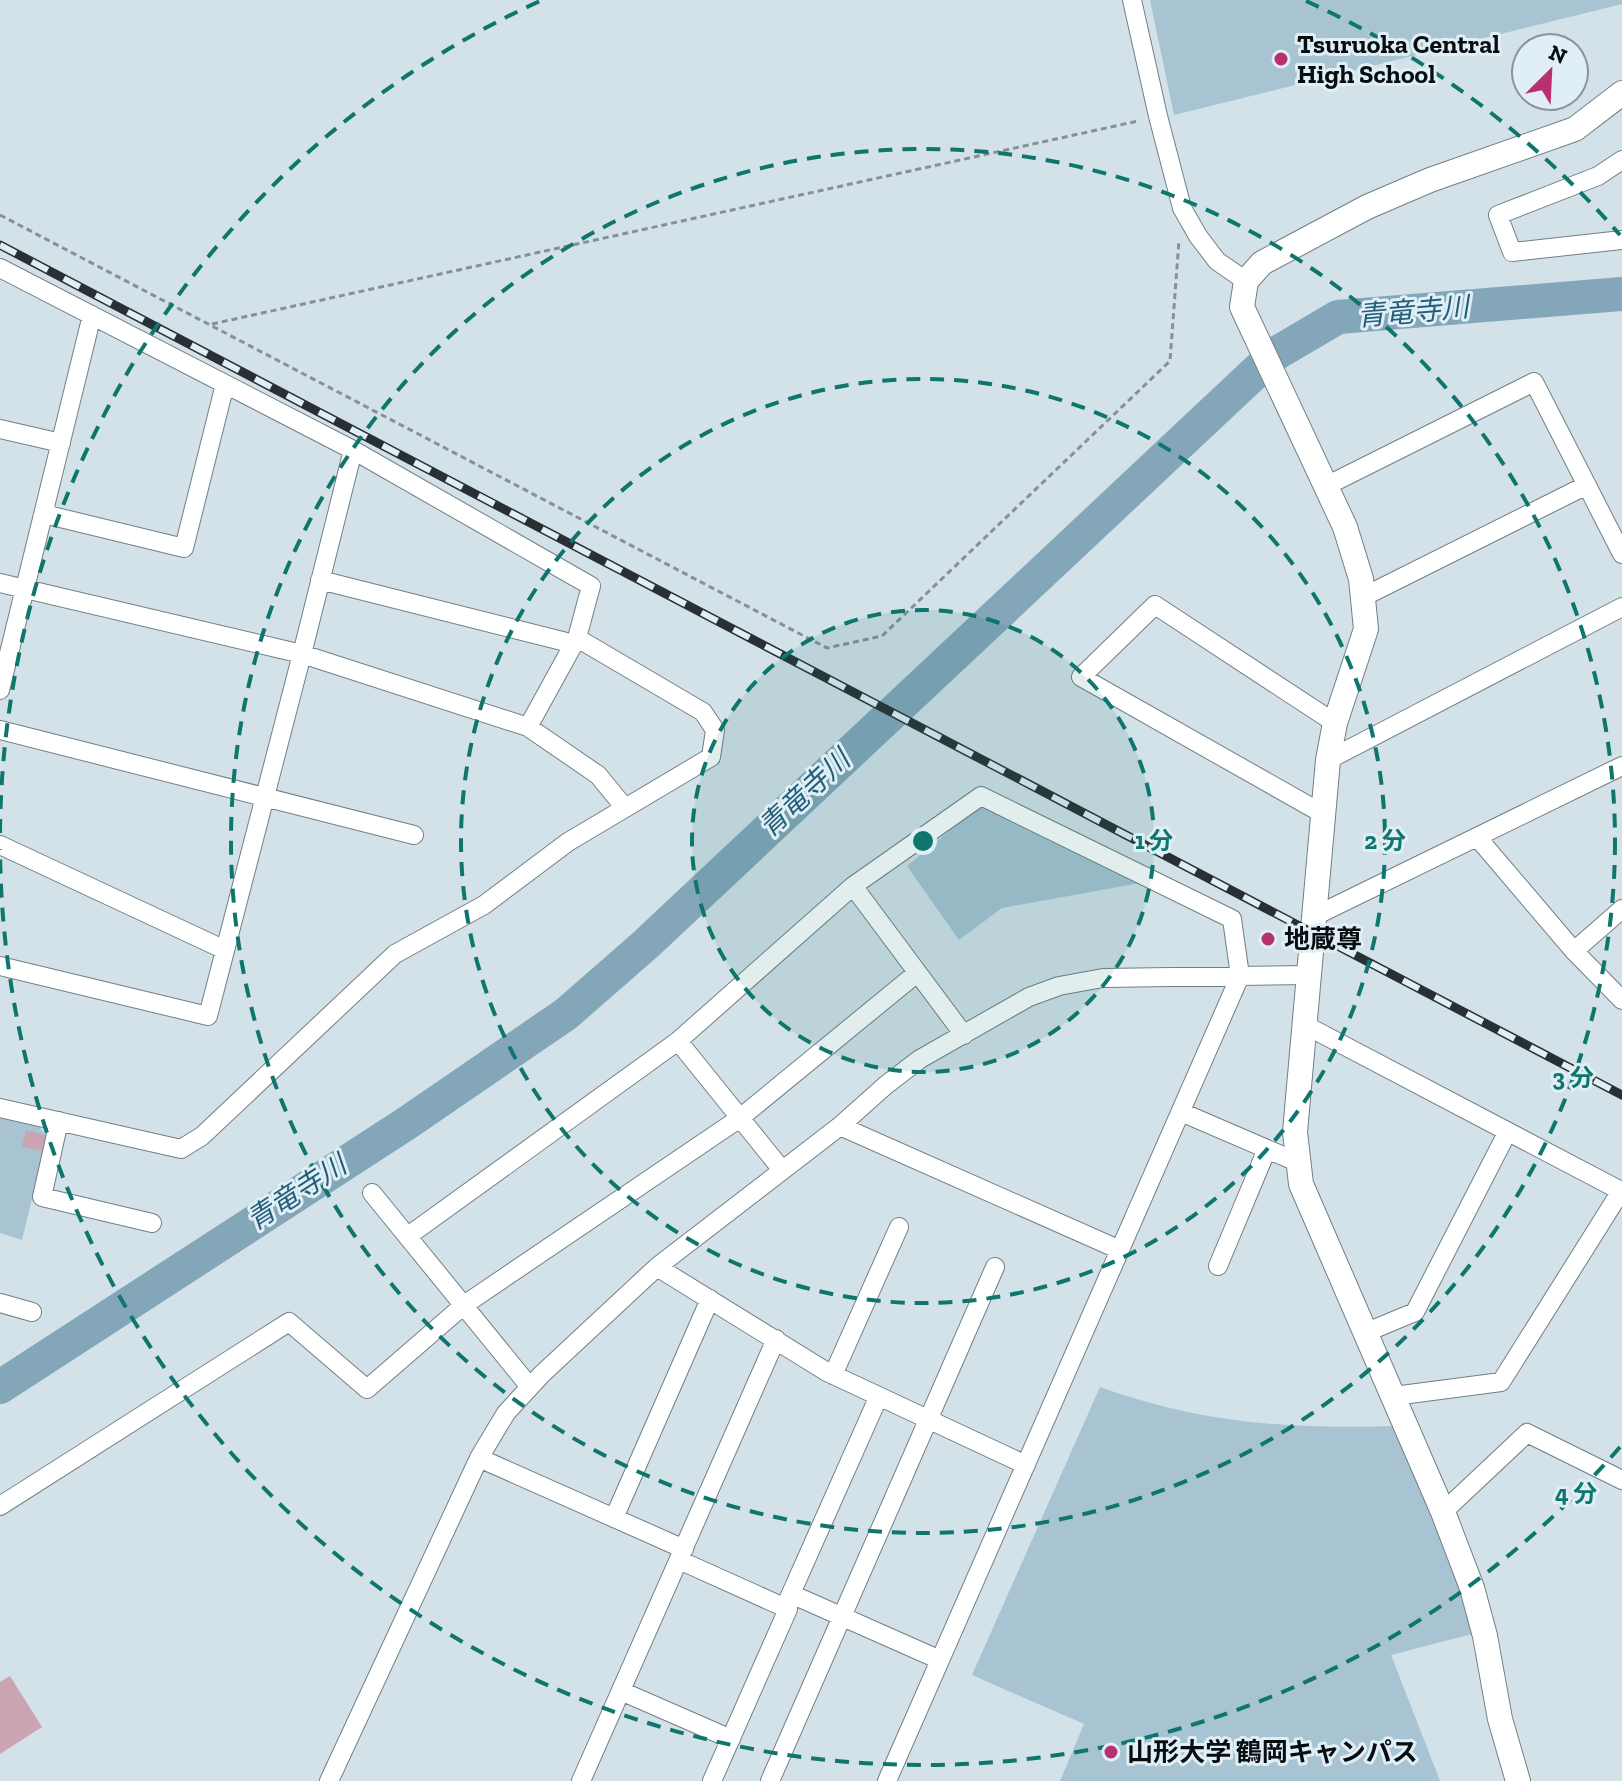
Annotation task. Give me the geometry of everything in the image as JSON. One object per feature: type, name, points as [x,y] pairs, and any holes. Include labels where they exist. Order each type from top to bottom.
[{"type":"street","points":[[1132,0],[1182,208],[1217,261],[1246,281]]},
{"type":"street","points":[[1518,1781],[1500,1719],[1485,1636],[1472,1588],[1367,1332],[1301,1184],[1295,1132],[1328,760],[1335,723],[1366,629],[1361,579],[1345,527],[1242,307],[1246,281],[1262,263],[1367,207],[1430,180],[1575,129],[1622,93]]},
{"type":"street","points":[[1622,160],[1598,176],[1498,215],[1512,252],[1622,240]]},
{"type":"street","points":[[0,268],[353,450],[591,586],[576,641],[528,727]]},
{"type":"street","points":[[0,690],[92,315]]},
{"type":"street","points":[[1326,486],[1534,382],[1622,554]]},
{"type":"street","points":[[44,514],[184,548],[225,384]]},
{"type":"street","points":[[0,429],[61,443]]},
{"type":"street","points":[[0,966],[208,1016],[353,450]]},
{"type":"street","points":[[1363,597],[1587,485]]},
{"type":"street","points":[[0,1108],[181,1149],[202,1136],[395,954],[484,905],[568,842],[711,757],[715,730],[703,712],[576,641],[320,580]]},
{"type":"street","points":[[0,583],[302,654],[528,727],[598,775],[625,808]]},
{"type":"street","points":[[1325,815],[1081,677],[1155,605],[1335,723]]},
{"type":"street","points":[[1328,760],[1622,607]]},
{"type":"street","points":[[0,730],[414,835]]},
{"type":"street","points":[[1315,916],[1622,766]]},
{"type":"street","points":[[408,1236],[678,1041],[853,886],[981,796],[1232,919],[1240,976],[887,1781]]},
{"type":"street","points":[[1477,837],[1574,951],[1622,1000]]},
{"type":"street","points":[[0,845],[225,950]]},
{"type":"street","points":[[853,886],[964,1035]]},
{"type":"street","points":[[1574,951],[1622,909]]},
{"type":"street","points":[[0,1506],[289,1322],[367,1389],[464,1305],[740,1118],[917,973]]},
{"type":"street","points":[[329,1781],[479,1458],[506,1413],[657,1267],[840,1126],[920,1059],[1029,997],[1059,986],[1103,978],[1308,975]]},
{"type":"street","points":[[1305,1025],[1621,1191],[1501,1382],[1394,1396]]},
{"type":"street","points":[[678,1041],[782,1170]]},
{"type":"street","points":[[1181,1112],[1297,1162]]},
{"type":"street","points":[[59,1121],[42,1197],[152,1223]]},
{"type":"street","points":[[840,1126],[1120,1250]]},
{"type":"street","points":[[1367,1332],[1415,1312],[1507,1133]]},
{"type":"street","points":[[1218,1266],[1267,1149]]},
{"type":"street","points":[[372,1193],[530,1387]]},
{"type":"street","points":[[833,1375],[899,1227]]},
{"type":"street","points":[[657,1267],[833,1375],[1026,1465]]},
{"type":"street","points":[[770,1781],[995,1267]]},
{"type":"street","points":[[614,1518],[710,1299]]},
{"type":"street","points":[[0,1303],[32,1312]]},
{"type":"street","points":[[581,1781],[776,1339]]},
{"type":"street","points":[[712,1781],[878,1398]]},
{"type":"street","points":[[1443,1512],[1527,1433],[1622,1480]]},
{"type":"street","points":[[479,1458],[788,1601],[842,1617],[940,1660]]},
{"type":"street","points":[[621,1691],[731,1739]]},
{"type":"path","points":[[209,325],[1158,116]]},
{"type":"path","points":[[0,215],[827,648],[882,636],[1170,361],[1182,208]]},
{"type":"shaded area","name":"Tsuruoka Central High School","points":[[1150,0],[1622,0],[1622,4],[1174,115]]},
{"type":"shaded area","points":[[982,804],[1140,883],[1002,908],[959,940],[907,866]]},
{"type":"shaded area","points":[[0,1115],[37,1124],[47,1136],[22,1240],[0,1233]]},
{"type":"shaded area","points":[[1100,1387],[1175,1409],[1247,1422],[1397,1426],[1463,1587],[1476,1633],[1391,1655],[1440,1781],[1060,1781],[1084,1724],[972,1675]]},
{"type":"building","points":[[26,1130],[45,1135],[42,1151],[22,1147]]},
{"type":"building","points":[[10,1676],[42,1727],[0,1754],[0,1682]]},
{"type":"waterway","name":"青竜寺川","points":[[0,1387],[407,1123],[566,1014],[645,945],[1275,354],[1338,317],[1622,294]]},
{"type":"railway","points":[[0,245],[1622,1095]]},
{"type":"place","name":"Tsuruoka Central High School","points":[[1281,59]]},
{"type":"place","name":"地蔵尊","points":[[1268,939]]},
{"type":"place","name":"山形大学 鶴岡キャンパス","points":[[1111,1752]]}]
